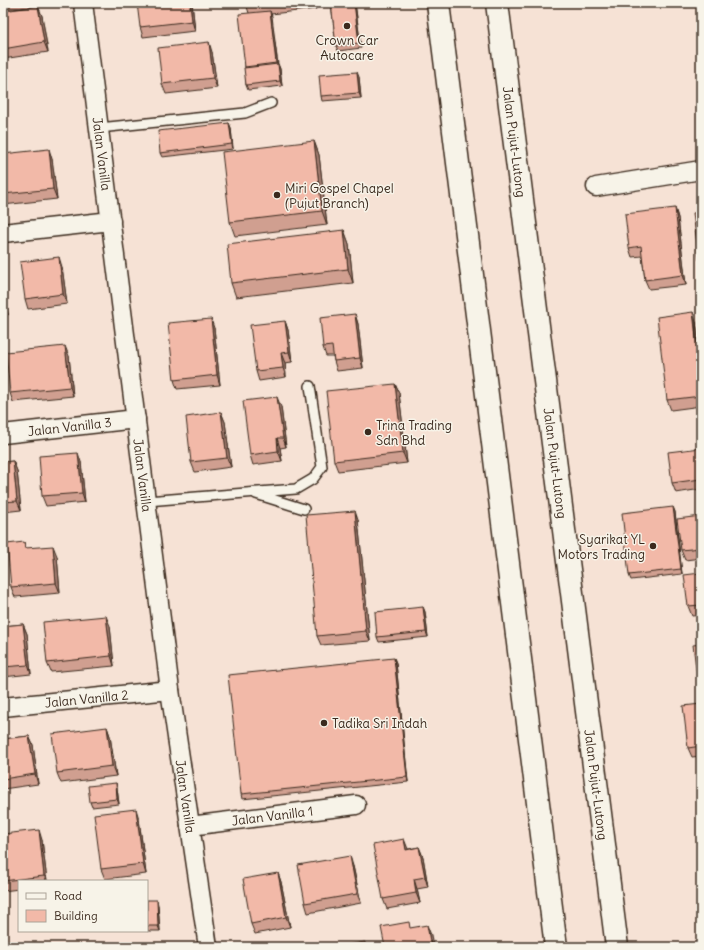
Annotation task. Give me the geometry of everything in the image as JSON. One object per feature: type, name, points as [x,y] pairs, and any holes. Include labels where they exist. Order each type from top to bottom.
[{"type":"highway","points":[[438,3],[556,947]]},
{"type":"highway","name":"Jalan Pujut-Lutong","points":[[497,3],[617,947]]},
{"type":"street","name":"Jalan Vanilla","points":[[83,3],[170,690],[208,947]]},
{"type":"street","points":[[596,187],[701,170]]},
{"type":"street","points":[[3,233],[111,221]]},
{"type":"street","name":"Jalan Vanilla 3","points":[[3,434],[136,419]]},
{"type":"street","name":"Jalan Vanilla 2","points":[[3,707],[170,690]]},
{"type":"street","name":"Jalan Vanilla 1","points":[[190,826],[356,805]]},
{"type":"lane","points":[[99,128],[244,113],[271,103]]},
{"type":"lane","points":[[147,501],[296,489],[313,479],[322,467],[310,386]]},
{"type":"lane","points":[[251,492],[304,509]]},
{"type":"building","points":[[137,3],[190,3],[192,21],[140,27]]},
{"type":"building","points":[[247,3],[283,3],[247,7]]},
{"type":"building","name":"Crown Car Autocare","points":[[331,3],[354,3],[359,43],[336,46]]},
{"type":"building","points":[[38,6],[44,42],[3,49],[3,11]]},
{"type":"building","points":[[270,11],[276,63],[245,67],[239,14]]},
{"type":"building","points":[[209,42],[213,78],[162,84],[158,48]]},
{"type":"building","points":[[278,64],[280,81],[246,85],[244,68]]},
{"type":"building","points":[[357,72],[359,93],[321,96],[319,75]]},
{"type":"building","points":[[229,123],[232,144],[160,153],[158,131]]},
{"type":"building","name":"Miri Gospel Chapel (Pujut Branch)","points":[[314,141],[322,211],[230,222],[222,152]]},
{"type":"building","points":[[49,149],[53,189],[3,194],[3,154]]},
{"type":"building","points":[[675,208],[683,275],[645,280],[641,246],[629,248],[625,214]]},
{"type":"building","points":[[701,212],[701,260],[699,260],[693,213]]},
{"type":"building","points":[[344,230],[348,269],[231,283],[227,244]]},
{"type":"building","points":[[59,257],[63,294],[25,299],[20,262]]},
{"type":"building","points":[[3,289],[5,305],[3,305]]},
{"type":"building","points":[[693,312],[701,379],[701,396],[667,400],[657,317]]},
{"type":"building","points":[[355,314],[360,358],[334,361],[332,346],[323,347],[320,318]]},
{"type":"building","points":[[211,319],[217,375],[174,380],[168,323]]},
{"type":"building","points":[[285,321],[289,352],[281,353],[283,368],[256,371],[250,325]]},
{"type":"building","points":[[65,346],[70,387],[10,393],[6,352]]},
{"type":"building","name":"Trina Trading Sdn Bhd","points":[[395,384],[403,453],[334,461],[326,391]]},
{"type":"building","points":[[277,397],[283,438],[277,438],[278,451],[250,455],[243,401]]},
{"type":"building","points":[[221,412],[227,458],[191,462],[186,417]]},
{"type":"building","points":[[701,448],[701,479],[672,483],[668,452]]},
{"type":"building","points":[[78,453],[82,493],[42,496],[39,456]]},
{"type":"building","points":[[13,461],[17,501],[3,502],[3,462]]},
{"type":"building","name":"Syarikat YL Motors Trading","points":[[673,507],[681,569],[629,575],[622,513]]},
{"type":"building","points":[[355,511],[366,631],[317,636],[306,515]]},
{"type":"building","points":[[701,516],[701,548],[681,550],[677,519]]},
{"type":"building","points":[[24,542],[25,548],[53,546],[56,583],[11,587],[7,544]]},
{"type":"building","points":[[701,573],[701,605],[688,606],[684,575]]},
{"type":"building","points":[[423,607],[426,632],[377,637],[375,612]]},
{"type":"building","points":[[106,616],[111,656],[47,663],[43,622]]},
{"type":"building","points":[[23,624],[28,665],[3,667],[3,626]]},
{"type":"building","points":[[701,644],[701,675],[697,675],[693,645]]},
{"type":"building","points":[[394,658],[407,777],[241,794],[228,675]]},
{"type":"building","points":[[701,704],[701,746],[688,748],[683,706]]},
{"type":"building","points":[[107,727],[112,766],[57,773],[52,734]]},
{"type":"building","points":[[29,736],[35,774],[3,779],[3,739]]},
{"type":"building","points":[[116,783],[117,799],[90,802],[88,786]]},
{"type":"building","points":[[136,809],[143,864],[101,869],[94,814]]},
{"type":"building","points":[[39,830],[44,876],[3,881],[3,834]]},
{"type":"building","points":[[404,839],[406,850],[419,847],[425,877],[414,879],[416,893],[383,899],[373,845]]},
{"type":"building","points":[[350,856],[357,894],[305,903],[298,865]]},
{"type":"building","points":[[278,873],[286,917],[251,924],[243,879]]},
{"type":"building","points":[[148,900],[157,900],[158,926],[148,926]]},
{"type":"building","points":[[409,922],[410,928],[427,925],[431,947],[385,947],[381,927]]},
{"type":"building","points":[[365,942],[365,947],[334,947]]},
{"type":"building","points":[[292,944],[292,947],[279,947]]},
{"type":"place","name":"Crown Car Autocare","points":[[347,26]]},
{"type":"place","name":"Miri Gospel Chapel (Pujut Branch)","points":[[277,195]]},
{"type":"place","name":"Trina Trading Sdn Bhd","points":[[368,432]]},
{"type":"place","name":"Syarikat YL Motors Trading","points":[[653,546]]},
{"type":"place","name":"Tadika Sri Indah","points":[[324,723]]}]
